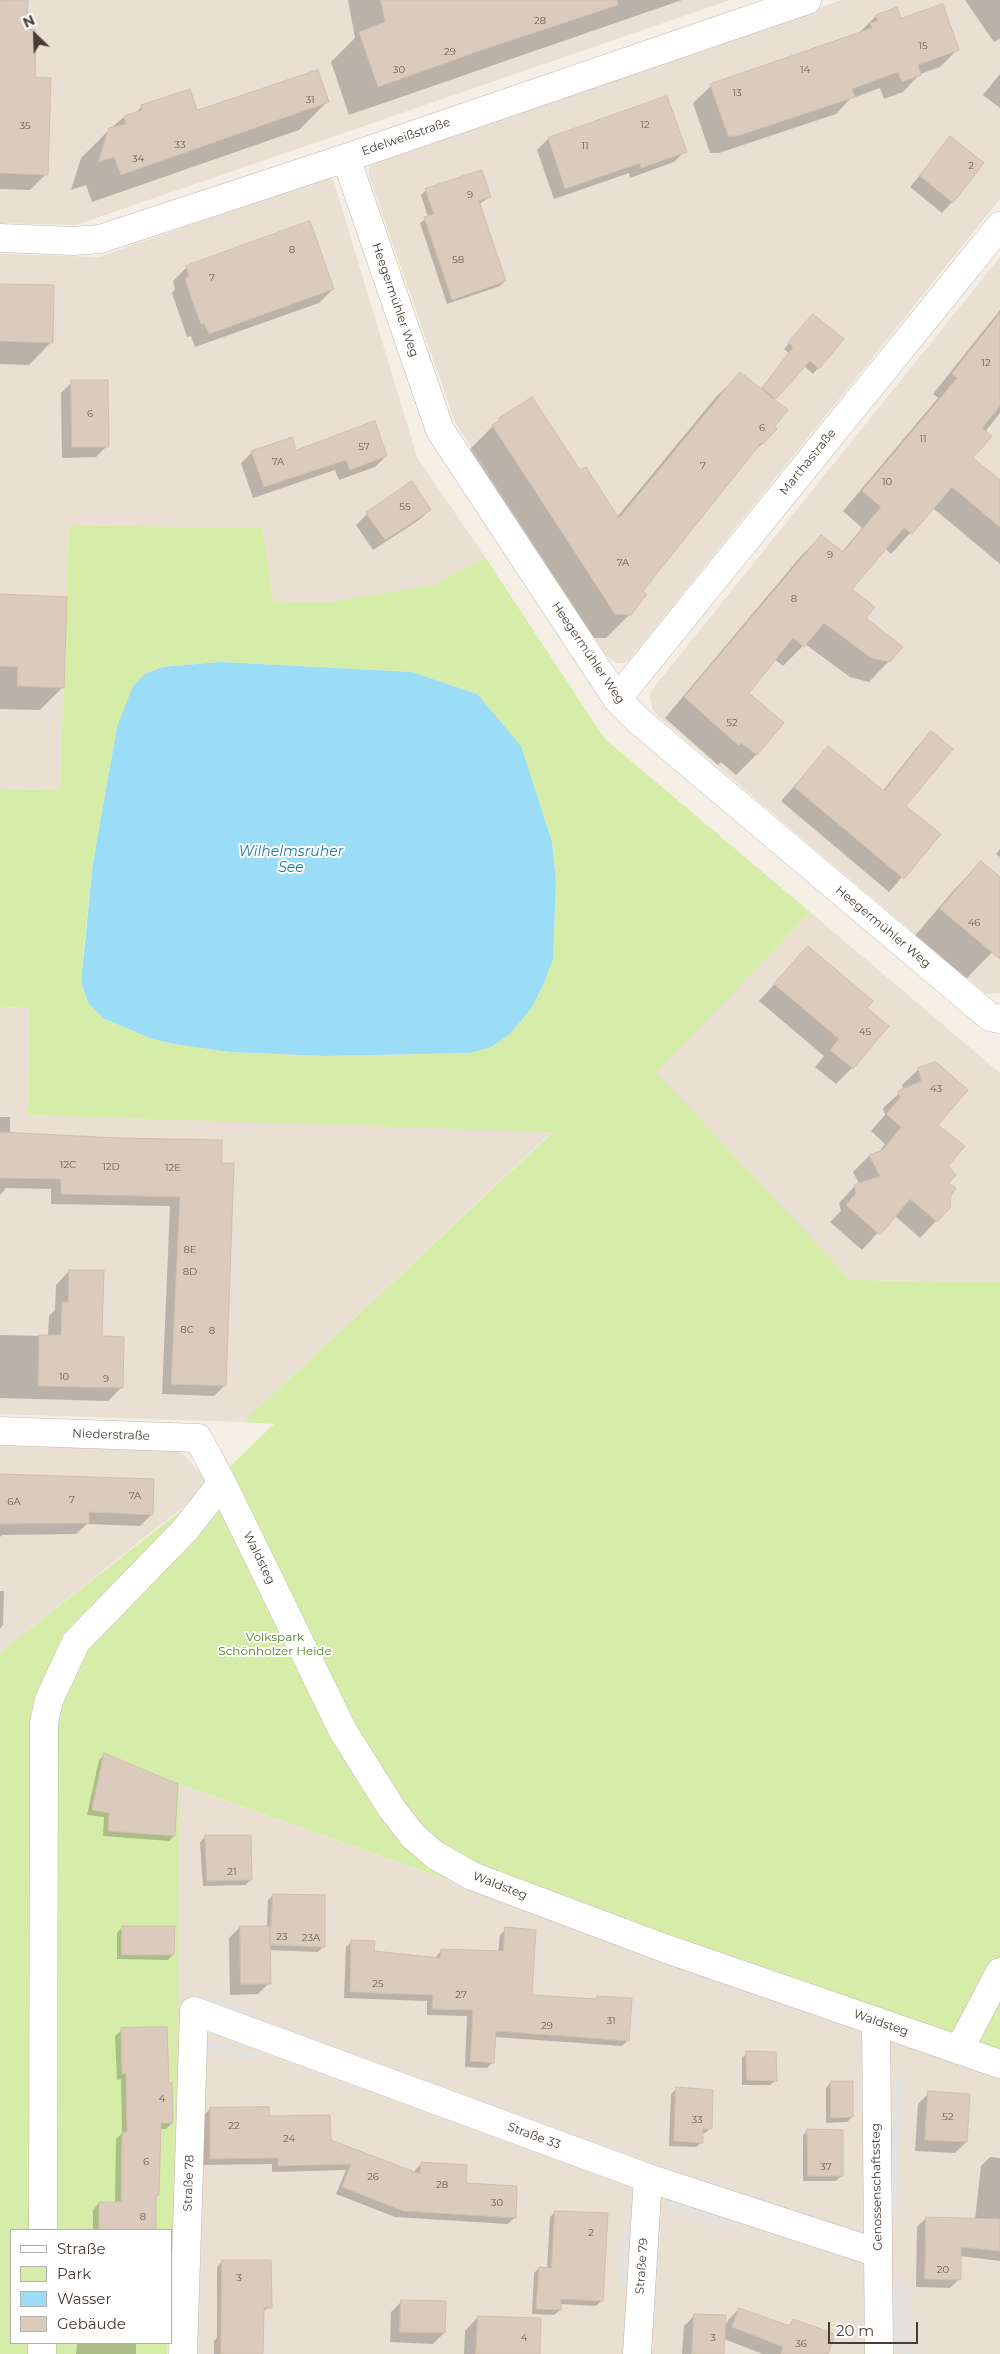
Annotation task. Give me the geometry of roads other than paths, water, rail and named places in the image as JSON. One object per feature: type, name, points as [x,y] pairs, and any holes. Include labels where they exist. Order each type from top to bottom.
[{"type":"street","name":"Edelweißstraße","points":[[0,238],[73,241],[100,239],[346,158],[807,0]]},
{"type":"street","name":"Heegermühler Weg","points":[[346,158],[440,430],[617,699],[639,720],[990,1017],[1000,1019]]},
{"type":"street","name":"Marthastraße","points":[[617,699],[1000,226]]},
{"type":"street","name":"Niederstraße","points":[[0,1431],[198,1438],[209,1459]]},
{"type":"street","name":"Waldsteg","points":[[209,1459],[343,1731],[392,1809],[413,1836],[435,1855],[472,1876],[637,1938],[1000,2064]]},
{"type":"street","points":[[42,2229],[44,1723],[49,1700],[76,1642],[185,1530],[222,1483]]},
{"type":"street","points":[[959,2050],[1000,1972]]},
{"type":"street","name":"Straße 33","points":[[194,2011],[648,2178],[878,2252]]},
{"type":"street","name":"Straße 78","points":[[183,2354],[194,2011]]},
{"type":"street","name":"Genossenschaftssteg","points":[[876,2021],[878,2354]]},
{"type":"street","name":"Straße 79","points":[[637,2354],[648,2178]]},
{"type":"water","name":"Wilhelmsruher See","points":[[221,662],[412,672],[477,694],[521,746],[552,842],[556,881],[553,959],[532,1007],[510,1034],[491,1047],[470,1053],[325,1056],[230,1052],[152,1039],[103,1018],[88,1003],[81,982],[93,863],[117,727],[133,686],[145,674],[162,667]]},
{"type":"park label","name":"Volkspark Schönholzer Heide","points":[[275,1644]]}]
